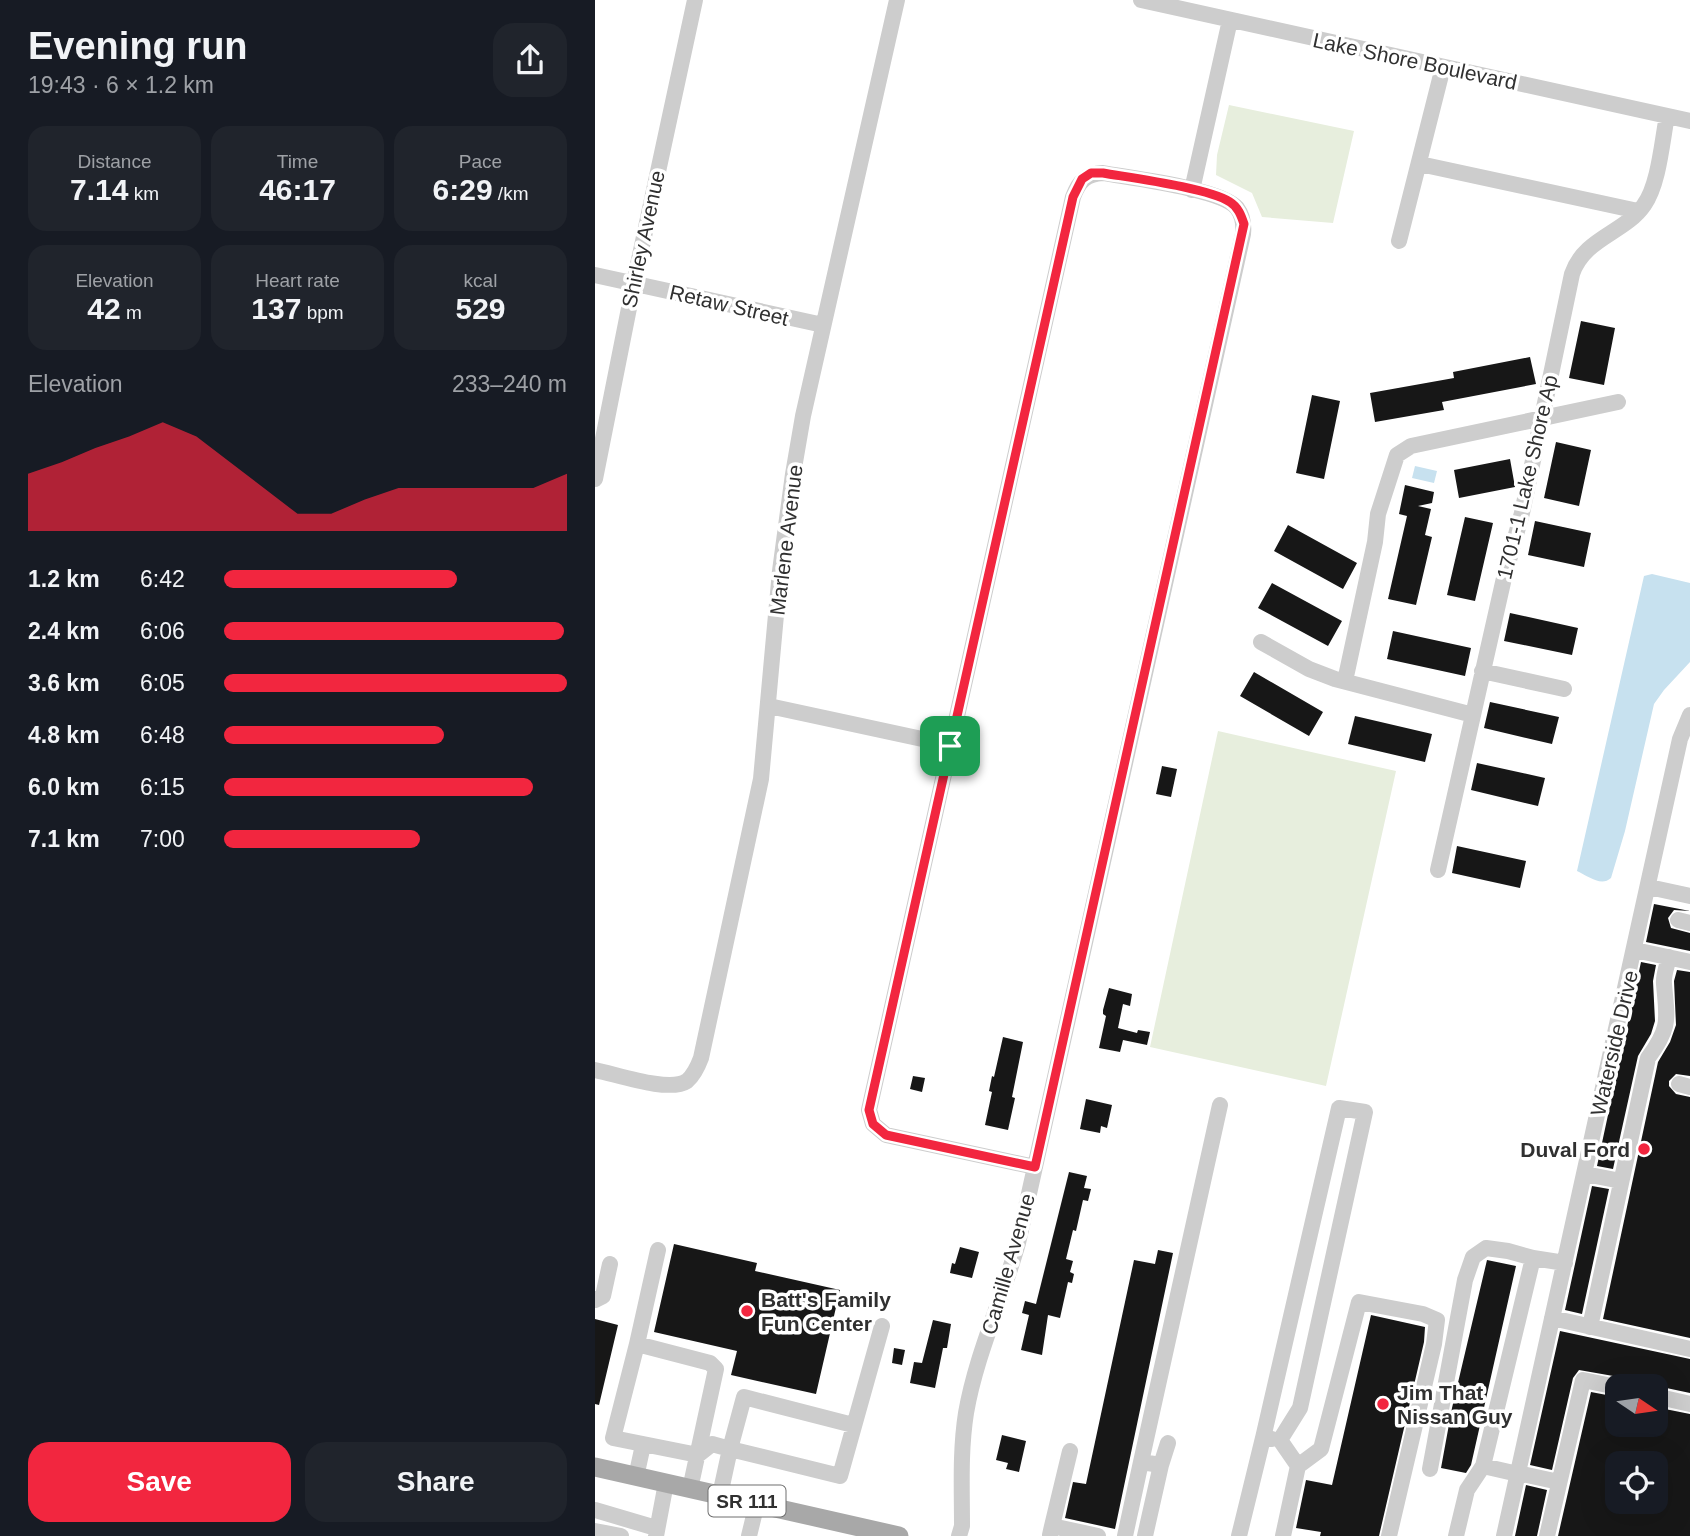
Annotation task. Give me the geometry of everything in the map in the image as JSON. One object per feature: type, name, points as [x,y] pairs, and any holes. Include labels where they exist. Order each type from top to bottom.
[{"type":"main road","name":"SR 111","points":[[595,1467],[899,1536]]},
{"type":"street","name":"Shirley Avenue","points":[[595,479],[695,0]]},
{"type":"street","name":"Marlene Avenue","points":[[595,1070],[676,1085],[687,1081],[701,1058],[759,790],[793,474],[823,325],[897,0]]},
{"type":"street","name":"Lake Shore Boulevard","points":[[1140,0],[1690,121]]},
{"type":"street","points":[[1035,1167],[886,1135],[873,1124],[869,1110],[1073,197],[1082,179],[1091,173],[1192,190],[1230,20]]},
{"type":"street","points":[[1399,241],[1443,67]]},
{"type":"street","name":"1701-1 Lake Shore Ap","points":[[1438,870],[1482,671],[1522,513],[1576,261],[1645,204],[1652,188],[1667,116]]},
{"type":"street","points":[[1420,164],[1639,211]]},
{"type":"street","name":"Camille Avenue","points":[[960,1536],[961,1467],[967,1412],[983,1348],[1015,1255],[1243,234],[1241,215],[1227,200],[1192,190]]},
{"type":"street","name":"Retaw Street","points":[[595,275],[823,325]]},
{"type":"street","points":[[1345,681],[1375,542],[1378,514],[1397,455],[1411,446],[1618,402]]},
{"type":"street","points":[[1261,642],[1309,669],[1473,715]]},
{"type":"street","points":[[1482,671],[1564,689]]},
{"type":"street","points":[[769,706],[950,746]]},
{"type":"street","name":"Waterside Drive","points":[[1504,1536],[1680,739],[1690,715]]},
{"type":"street","points":[[1649,887],[1690,897]]},
{"type":"street","points":[[1635,950],[1690,962]]},
{"type":"street","points":[[1590,1327],[1648,1058],[1663,1035],[1668,1019],[1664,982],[1669,957]]},
{"type":"street","points":[[1125,1536],[1220,1105]]},
{"type":"street","points":[[1239,1536],[1339,1108],[1365,1112],[1300,1408],[1280,1440]]},
{"type":"street","points":[[1585,1174],[1621,1181]]},
{"type":"street","points":[[1430,1469],[1465,1280],[1473,1257],[1486,1248],[1565,1263]]},
{"type":"street","points":[[658,1250],[613,1438],[698,1455],[712,1444],[840,1476],[882,1326]]},
{"type":"street","points":[[1456,1536],[1467,1490],[1483,1466],[1533,1258]]},
{"type":"street","points":[[595,1300],[603,1296],[610,1264]]},
{"type":"street","points":[[1283,1536],[1298,1466],[1321,1448],[1359,1302],[1423,1314],[1437,1320],[1434,1344],[1389,1536]]},
{"type":"street","points":[[1552,1318],[1690,1349]]},
{"type":"street","points":[[637,1345],[710,1363],[716,1369],[690,1489]]},
{"type":"street","points":[[1548,1536],[1583,1380],[1605,1385]]},
{"type":"street","points":[[720,1495],[744,1397],[853,1425]]},
{"type":"street","points":[[1668,1399],[1690,1404]]},
{"type":"street","points":[[1263,1438],[1280,1440],[1298,1466]]},
{"type":"street","points":[[1145,1536],[1168,1443]]},
{"type":"street","points":[[636,1476],[643,1445]]},
{"type":"street","points":[[1070,1451],[1050,1531],[1098,1536]]},
{"type":"street","points":[[1141,1462],[1161,1465]]},
{"type":"street","points":[[1483,1466],[1559,1482]]},
{"type":"street","points":[[595,1510],[648,1531],[666,1483]]},
{"type":"street","points":[[749,1536],[757,1503]]},
{"type":"street","points":[[595,1531],[621,1536]]},
{"type":"green space","points":[[1229,105],[1354,131],[1333,223],[1262,217],[1252,193],[1216,175],[1217,155]]},
{"type":"green space","points":[[1218,731],[1396,771],[1326,1086],[1150,1047]]},
{"type":"water","points":[[1415,466],[1437,471],[1434,483],[1412,478]]},
{"type":"water","points":[[1652,574],[1690,583],[1690,662],[1654,704],[1625,831],[1611,878],[1599,881],[1577,871],[1644,576]]},
{"type":"building","points":[[1581,321],[1615,328],[1604,385],[1569,378]]},
{"type":"building","points":[[1530,357],[1536,384],[1442,402],[1444,410],[1375,422],[1370,393],[1454,378],[1453,372]]},
{"type":"building","points":[[1312,395],[1340,401],[1324,479],[1296,473]]},
{"type":"building","points":[[1556,442],[1591,450],[1579,506],[1544,498]]},
{"type":"building","points":[[1510,459],[1515,487],[1459,498],[1454,470]]},
{"type":"building","points":[[1405,485],[1434,492],[1432,503],[1418,506],[1431,509],[1425,535],[1432,537],[1416,605],[1388,599],[1407,516],[1399,514]]},
{"type":"building","points":[[1465,517],[1493,523],[1475,601],[1447,595]]},
{"type":"building","points":[[1535,521],[1591,533],[1584,567],[1528,555]]},
{"type":"building","points":[[1288,525],[1357,563],[1343,589],[1274,551]]},
{"type":"building","points":[[1272,583],[1342,621],[1328,646],[1258,608]]},
{"type":"building","points":[[1510,613],[1578,628],[1572,655],[1504,641]]},
{"type":"building","points":[[1393,631],[1471,648],[1465,676],[1387,659]]},
{"type":"building","points":[[1254,672],[1323,712],[1309,736],[1240,696]]},
{"type":"building","points":[[1490,702],[1559,717],[1552,744],[1484,728]]},
{"type":"building","points":[[1355,716],[1432,734],[1425,762],[1348,744]]},
{"type":"building","points":[[1477,763],[1545,778],[1538,806],[1471,790]]},
{"type":"building","points":[[1162,766],[1177,769],[1171,797],[1156,794]]},
{"type":"building","points":[[1457,846],[1526,861],[1520,888],[1452,873]]},
{"type":"building","points":[[1654,904],[1690,911],[1674,910],[1668,918],[1671,928],[1690,933],[1690,951],[1646,942]]},
{"type":"building","points":[[1641,962],[1656,965],[1653,981],[1655,1021],[1638,1056],[1613,1169],[1597,1166]]},
{"type":"building","points":[[1677,970],[1690,972],[1690,1076],[1676,1074],[1669,1081],[1669,1086],[1676,1094],[1690,1097],[1690,1338],[1603,1319],[1658,1062],[1676,1025],[1674,981]]},
{"type":"building","points":[[1109,988],[1132,994],[1130,1006],[1123,1004],[1118,1028],[1137,1033],[1138,1030],[1150,1032],[1147,1045],[1123,1040],[1120,1052],[1099,1048],[1106,1016],[1103,1010]]},
{"type":"building","points":[[1003,1037],[1023,1042],[1008,1130],[985,1125],[992,1092],[989,1091],[992,1076],[994,1077]]},
{"type":"building","points":[[913,1076],[925,1078],[922,1092],[910,1089]]},
{"type":"building","points":[[1086,1099],[1112,1105],[1107,1128],[1101,1126],[1100,1133],[1080,1129]]},
{"type":"building","points":[[1069,1172],[1087,1176],[1084,1188],[1091,1189],[1088,1201],[1083,1200],[1066,1259],[1073,1261],[1070,1272],[1074,1274],[1072,1283],[1068,1282],[1060,1318],[1048,1315],[1042,1355],[1021,1350],[1029,1315],[1022,1313],[1025,1301],[1036,1304]]},
{"type":"building","points":[[1592,1186],[1609,1189],[1582,1314],[1565,1310]]},
{"type":"building","name":"Batt's Family Fun Center","points":[[674,1244],[757,1263],[755,1271],[840,1290],[816,1394],[731,1375],[737,1351],[654,1332]]},
{"type":"building","points":[[960,1247],[979,1252],[972,1278],[950,1273]]},
{"type":"building","points":[[1158,1250],[1173,1253],[1115,1529],[1065,1518],[1073,1482],[1086,1484],[1134,1260],[1155,1264]]},
{"type":"building","points":[[1487,1260],[1516,1266],[1471,1465],[1466,1473],[1441,1468],[1452,1408]]},
{"type":"building","name":"Jim That Nissan Guy","points":[[1371,1315],[1425,1327],[1424,1342],[1379,1536],[1320,1536],[1321,1532],[1296,1528],[1306,1480],[1332,1485]]},
{"type":"building","points":[[595,1319],[618,1325],[599,1405],[595,1404]]},
{"type":"building","points":[[933,1320],[951,1324],[935,1388],[910,1383],[914,1362],[922,1363]]},
{"type":"building","points":[[1560,1331],[1690,1359],[1690,1393],[1668,1388],[1668,1374],[1605,1375],[1579,1370],[1573,1378],[1552,1470],[1530,1465]]},
{"type":"building","points":[[894,1348],[905,1350],[902,1365],[892,1363]]},
{"type":"building","points":[[1591,1392],[1605,1395],[1605,1437],[1668,1437],[1668,1410],[1690,1414],[1690,1536],[1558,1536]]},
{"type":"building","points":[[1002,1435],[1026,1441],[1019,1472],[1006,1469],[1008,1463],[996,1460]]},
{"type":"building","points":[[1526,1485],[1547,1490],[1537,1536],[1515,1536]]},
{"type":"place","name":"Duval Ford","points":[[1644,1149]]},
{"type":"place","name":"Batt's Family Fun Center","points":[[747,1311]]},
{"type":"place","name":"Jim That Nissan Guy","points":[[1383,1404]]},
{"type":"route","points":[[1091,173],[1103,173],[1192,190],[1227,200],[1241,215],[1243,234],[1035,1167],[886,1135],[873,1124],[869,1110],[950,746],[1077,187],[1082,179],[1091,173]]}]
